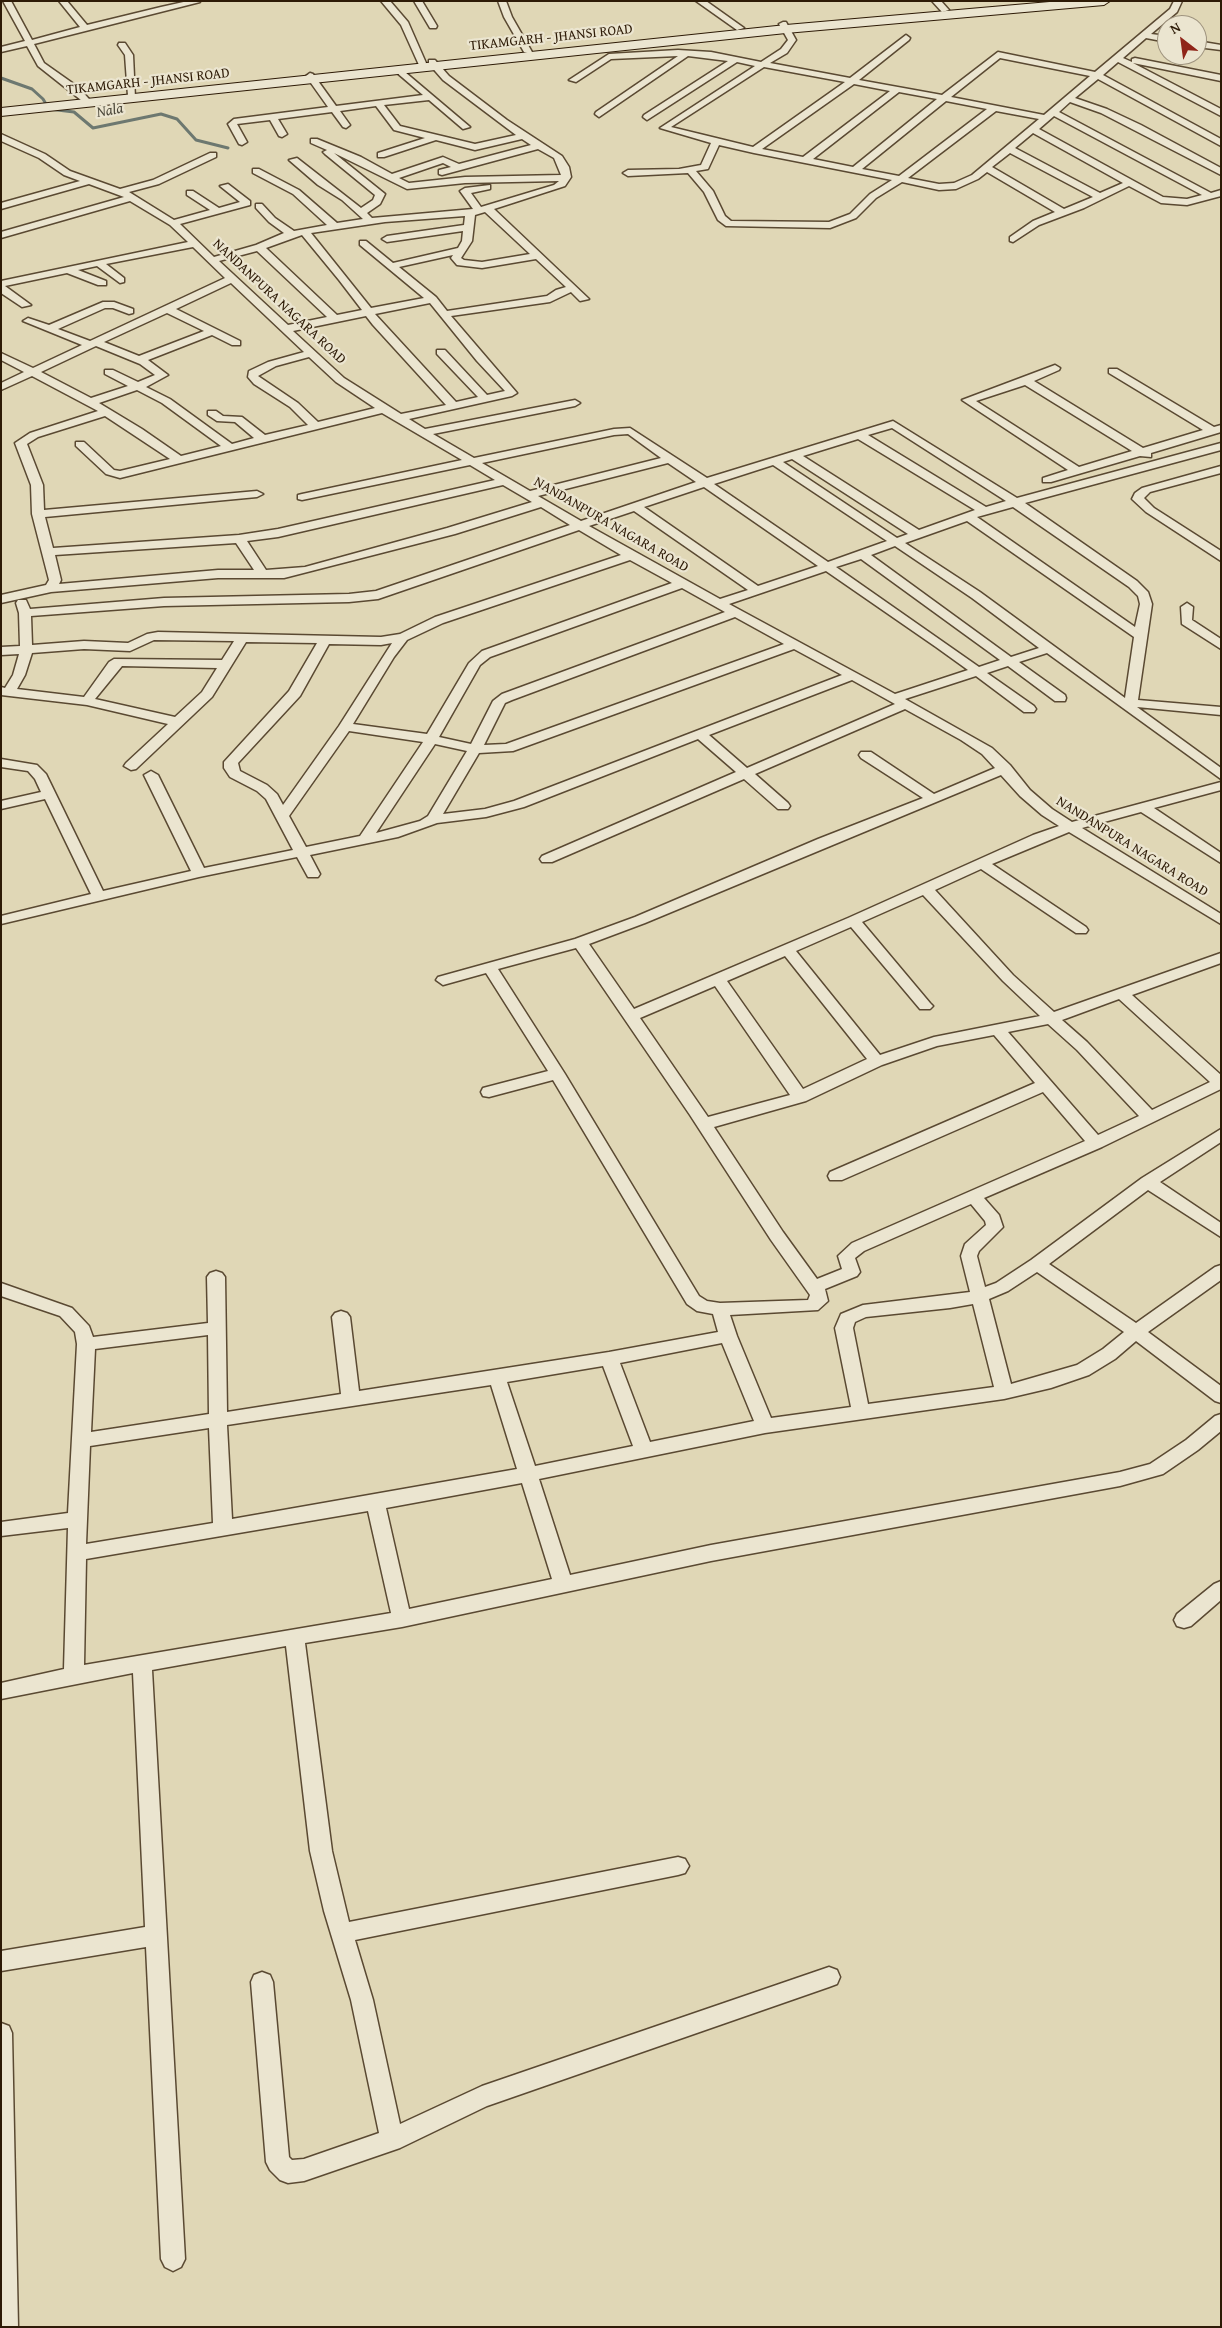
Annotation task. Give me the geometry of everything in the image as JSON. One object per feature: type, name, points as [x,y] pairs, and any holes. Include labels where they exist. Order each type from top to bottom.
[{"type":"street","points":[[7,1],[42,64],[75,89],[86,101]]},
{"type":"street","points":[[63,1],[86,29]]},
{"type":"street","points":[[1,50],[195,1]]},
{"type":"street","points":[[213,260],[259,247],[304,231],[370,221],[479,211],[557,188],[566,178],[564,167],[557,156],[523,136],[430,64],[405,24],[385,1]]},
{"type":"street","points":[[418,1],[427,13],[433,26]]},
{"type":"street","points":[[502,1],[508,17],[528,52]]},
{"type":"street","points":[[700,1],[740,28]]},
{"type":"street","points":[[62,105],[740,28],[785,26],[941,6],[1039,1]]},
{"type":"street","points":[[785,26],[792,40],[789,46],[664,128],[716,142],[901,180],[939,187],[956,186],[975,177],[1010,150],[1174,10],[1178,1]]},
{"type":"street","name":"TIKAMGARH - JHANSI ROAD","points":[[1,111],[399,70],[430,64],[785,26],[1095,2]]},
{"type":"street","points":[[142,7],[150,12]]},
{"type":"street","points":[[1143,35],[1157,37]]},
{"type":"street","points":[[754,150],[852,81],[906,38]]},
{"type":"street","points":[[122,45],[130,55],[132,96]]},
{"type":"street","points":[[1207,46],[1221,48]]},
{"type":"street","points":[[599,114],[686,54]]},
{"type":"street","points":[[572,80],[609,57],[711,55],[994,108],[1050,115],[1210,196]]},
{"type":"street","points":[[854,170],[998,55],[1097,74],[1221,143]]},
{"type":"street","points":[[1118,58],[1221,78]]},
{"type":"street","points":[[1118,58],[1221,113]]},
{"type":"street","points":[[647,117],[735,60]]},
{"type":"street","points":[[399,70],[466,127]]},
{"type":"street","points":[[1199,74],[1221,85]]},
{"type":"street","points":[[311,78],[346,125]]},
{"type":"street","points":[[805,160],[898,89]]},
{"type":"street","points":[[242,142],[232,123],[429,97]]},
{"type":"street","points":[[1068,99],[1104,111],[1221,172]]},
{"type":"street","points":[[378,103],[397,128],[475,146],[523,136]]},
{"type":"street","points":[[691,170],[708,191],[721,218],[729,224],[736,226],[770,224],[812,226],[844,221],[854,216],[873,196],[901,180],[994,108]]},
{"type":"street","points":[[274,117],[282,134]]},
{"type":"street","points":[[1033,129],[1153,197],[1169,202],[1187,202],[1221,193]]},
{"type":"street","points":[[381,155],[438,136]]},
{"type":"street","name":"NANDANPURA NAGARA ROAD","points":[[2,137],[42,156],[67,172],[125,195],[173,223],[340,380],[384,409],[631,556],[966,737],[988,751],[1005,768],[1025,793],[1069,827],[1218,915]]},
{"type":"street","points":[[314,141],[358,159],[409,186],[448,180],[566,178]]},
{"type":"street","points":[[628,173],[691,170],[704,166],[708,163],[716,142]]},
{"type":"street","points":[[442,172],[538,146]]},
{"type":"street","points":[[1010,150],[1100,197]]},
{"type":"street","points":[[326,151],[380,194],[377,202],[361,212]]},
{"type":"street","points":[[1,235],[125,195],[212,155]]},
{"type":"street","points":[[492,158],[532,194]]},
{"type":"street","points":[[294,160],[318,181],[345,198],[370,221]]},
{"type":"street","points":[[391,177],[444,160],[459,167]]},
{"type":"street","points":[[987,168],[1063,213]]},
{"type":"street","points":[[256,172],[296,192],[334,226]]},
{"type":"street","points":[[518,180],[466,190],[479,211],[536,256],[584,299]]},
{"type":"street","points":[[2,205],[89,181]]},
{"type":"street","points":[[1013,239],[1036,223],[1130,183]]},
{"type":"street","points":[[173,223],[247,203],[225,186]]},
{"type":"street","points":[[190,193],[218,211]]},
{"type":"street","points":[[259,206],[272,220],[292,234]]},
{"type":"street","points":[[479,211],[469,227],[467,241],[456,258],[466,264],[482,265],[536,256]]},
{"type":"street","points":[[387,239],[469,227]]},
{"type":"street","points":[[304,231],[368,312],[453,406]]},
{"type":"street","points":[[363,243],[432,299],[480,359],[512,390],[512,393],[508,395],[400,418]]},
{"type":"street","points":[[1,286],[99,263],[195,244]]},
{"type":"street","points":[[259,247],[335,319]]},
{"type":"street","points":[[390,266],[460,250]]},
{"type":"street","points":[[99,263],[120,280]]},
{"type":"street","points":[[69,270],[102,283]]},
{"type":"street","points":[[1,387],[91,343],[233,278]]},
{"type":"street","points":[[1,286],[26,305]]},
{"type":"street","points":[[445,314],[545,300],[553,298],[560,292],[572,289]]},
{"type":"street","points":[[286,329],[432,299]]},
{"type":"street","points":[[49,329],[103,305],[110,305],[129,311]]},
{"type":"street","points":[[166,308],[236,343]]},
{"type":"street","points":[[28,321],[138,360],[162,374],[158,378],[139,386],[90,402]]},
{"type":"street","points":[[138,360],[213,331]]},
{"type":"street","points":[[311,352],[272,364],[252,373],[258,382],[294,405],[314,426]]},
{"type":"street","points":[[441,352],[485,399]]},
{"type":"street","points":[[1,356],[107,412],[177,460]]},
{"type":"street","points":[[1055,368],[1026,381],[967,400],[1077,471]]},
{"type":"street","points":[[1113,371],[1217,430]]},
{"type":"street","points":[[109,372],[166,401],[229,447]]},
{"type":"street","points":[[1026,381],[1160,463]]},
{"type":"street","points":[[424,432],[575,403]]},
{"type":"street","points":[[80,444],[115,475],[129,474],[262,438],[384,409]]},
{"type":"street","points":[[51,588],[55,580],[38,514],[36,485],[21,443],[34,435],[107,412]]},
{"type":"street","points":[[212,413],[221,419],[238,419],[262,438]]},
{"type":"street","points":[[25,613],[164,602],[348,598],[378,595],[704,483],[887,425],[898,426],[1013,502],[1133,584],[1144,595],[1146,604],[1131,706]]},
{"type":"street","points":[[302,497],[622,430],[635,433],[704,483],[829,566],[1029,709]]},
{"type":"street","points":[[1047,480],[1217,430]]},
{"type":"street","points":[[858,434],[984,511]]},
{"type":"street","points":[[719,602],[757,591],[984,511],[1221,446]]},
{"type":"street","points":[[792,454],[917,534]]},
{"type":"street","points":[[529,495],[669,459]]},
{"type":"street","points":[[774,461],[976,595],[1048,649],[1131,706],[1221,775]]},
{"type":"street","points":[[1221,469],[1146,490],[1139,495],[1138,499],[1150,510],[1221,557]]},
{"type":"street","points":[[47,552],[239,539],[319,524],[506,481]]},
{"type":"street","points":[[38,514],[257,494]]},
{"type":"street","points":[[1,599],[51,588],[218,574],[284,574],[306,570],[451,531],[542,503]]},
{"type":"street","points":[[636,507],[757,591]]},
{"type":"street","points":[[968,516],[1140,636]]},
{"type":"street","points":[[239,539],[262,573]]},
{"type":"street","points":[[862,554],[1060,698]]},
{"type":"street","points":[[1,651],[84,645],[130,647],[150,637],[158,636],[381,641],[403,637],[439,620],[631,556]]},
{"type":"street","points":[[365,840],[431,739],[475,663],[486,654],[682,584]]},
{"type":"street","points":[[5,692],[19,675],[26,650],[25,613],[20,596]]},
{"type":"street","points":[[1187,607],[1186,621],[1221,645]]},
{"type":"street","points":[[432,819],[475,749],[500,702],[516,692],[737,612]]},
{"type":"street","points":[[283,814],[345,727],[388,656],[403,637]]},
{"type":"street","points":[[130,766],[207,694],[242,638]]},
{"type":"street","points":[[313,874],[300,853],[283,814],[267,792],[235,774],[231,768],[231,762],[295,693],[325,640]]},
{"type":"street","points":[[345,727],[431,739],[475,749],[496,750],[519,745],[796,644]]},
{"type":"street","points":[[548,859],[746,773],[901,701],[977,670],[1048,649]]},
{"type":"street","points":[[87,701],[114,665],[119,662],[227,664]]},
{"type":"street","points":[[1,920],[199,874],[411,830],[432,819],[486,813],[519,804],[698,733],[854,675]]},
{"type":"street","points":[[5,692],[87,701],[178,722]]},
{"type":"street","points":[[1131,706],[1221,711]]},
{"type":"street","points":[[698,733],[783,806]]},
{"type":"street","points":[[866,755],[933,798]]},
{"type":"street","points":[[1,763],[32,768],[41,777],[99,897]]},
{"type":"street","points":[[443,980],[580,942],[640,920],[823,842],[1005,768]]},
{"type":"street","points":[[151,775],[199,874]]},
{"type":"street","points":[[631,1016],[787,950],[1038,838],[1069,827],[1221,786]]},
{"type":"street","points":[[1,805],[49,794]]},
{"type":"street","points":[[1142,807],[1221,859]]},
{"type":"street","points":[[981,863],[1081,930]]},
{"type":"street","points":[[925,888],[1008,978],[1052,1018],[1150,1118]]},
{"type":"street","points":[[853,921],[925,1006]]},
{"type":"street","points":[[490,968],[557,1074],[693,1300],[703,1307],[720,1309],[812,1306],[819,1301],[819,1294],[814,1286],[777,1236],[704,1124],[580,942]]},
{"type":"street","points":[[787,950],[877,1061]]},
{"type":"street","points":[[704,1124],[800,1097],[877,1061],[934,1042],[1052,1018],[1221,958]]},
{"type":"street","points":[[718,979],[800,1097]]},
{"type":"street","points":[[814,1286],[851,1272],[846,1256],[850,1251],[1096,1144],[1220,1083],[1122,994]]},
{"type":"street","points":[[997,1029],[1096,1144]]},
{"type":"street","points":[[489,1092],[557,1074]]},
{"type":"street","points":[[836,1176],[1046,1084]]},
{"type":"street","points":[[861,1412],[844,1328],[847,1318],[863,1311],[950,1302],[979,1296],[1002,1287],[1037,1264],[1148,1182],[1221,1134]]},
{"type":"street","points":[[1148,1182],[1221,1231]]},
{"type":"street","points":[[973,1196],[993,1219],[996,1227],[971,1248],[969,1256],[1004,1392]]},
{"type":"street","points":[[1037,1264],[1136,1332],[1221,1396]]},
{"type":"street","points":[[78,1553],[455,1489],[529,1472],[764,1426],[1004,1392],[1051,1381],[1083,1370],[1109,1354],[1136,1332],[1221,1271]]},
{"type":"street","points":[[216,1277],[218,1421],[223,1528]]},
{"type":"street","points":[[1,1289],[66,1312],[83,1330],[86,1344],[77,1519],[78,1553],[74,1675]]},
{"type":"street","points":[[720,1309],[728,1336],[764,1426]]},
{"type":"street","points":[[341,1317],[351,1399]]},
{"type":"street","points":[[86,1344],[216,1328]]},
{"type":"street","points":[[80,1441],[498,1377],[609,1359],[728,1336]]},
{"type":"street","points":[[609,1359],[644,1450]]},
{"type":"street","points":[[498,1377],[564,1585]]},
{"type":"street","points":[[1,1691],[74,1675],[402,1618],[711,1553],[1120,1479],[1156,1469],[1192,1445],[1221,1421]]},
{"type":"street","points":[[375,1503],[402,1618]]},
{"type":"street","points":[[1,1529],[77,1519]]},
{"type":"street","points":[[1184,1620],[1221,1589]]},
{"type":"street","points":[[295,1638],[322,1851],[342,1933],[362,2000],[392,2140]]},
{"type":"street","points":[[142,1664],[173,2259]]},
{"type":"street","points":[[342,1933],[678,1866]]},
{"type":"street","points":[[1,1961],[157,1935]]},
{"type":"street","points":[[262,1982],[278,2162],[288,2172],[304,2170],[392,2140],[482,2097],[829,1977]]},
{"type":"street","points":[[1,2033],[6,2327]]},
{"type":"waterway","name":"Nala","points":[[1,78],[32,89],[43,99],[49,109],[74,112],[93,128],[161,114],[177,119],[196,140],[228,148]]}]
